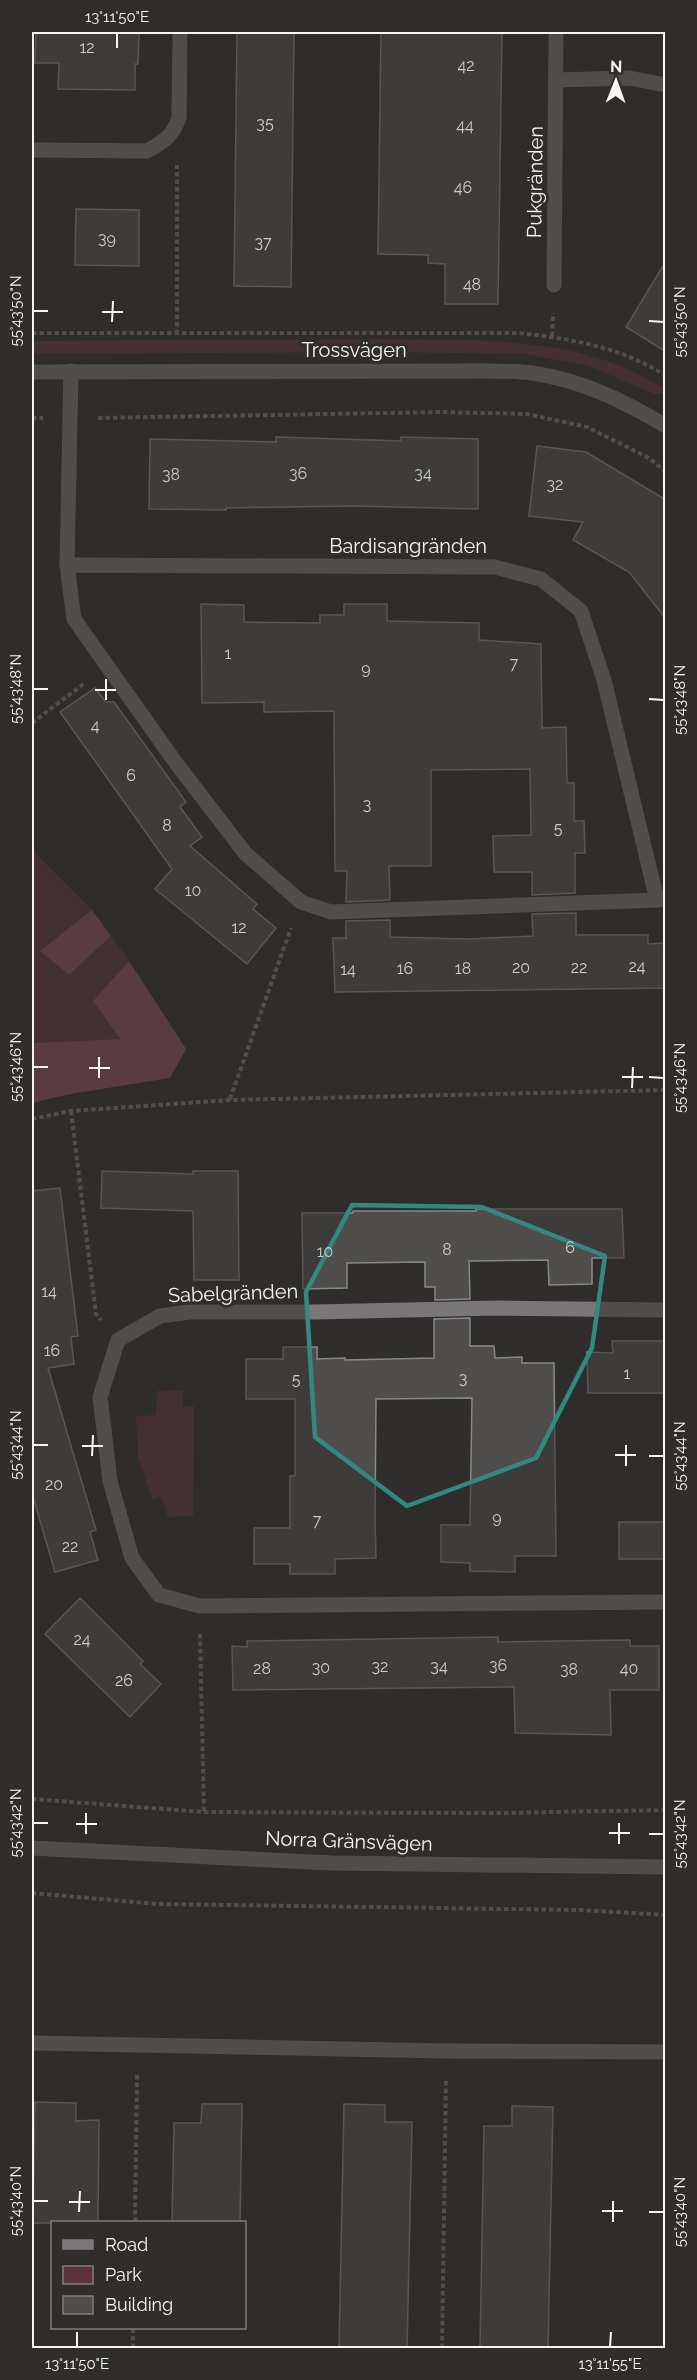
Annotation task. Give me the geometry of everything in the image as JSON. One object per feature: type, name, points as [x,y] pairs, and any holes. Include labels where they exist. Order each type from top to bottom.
[{"type":"street","points":[[32,150],[147,151],[163,142],[175,130],[179,118],[180,32]]},
{"type":"street","name":"Pukgränden","points":[[554,285],[556,32]]},
{"type":"street","points":[[557,80],[629,78],[666,85]]},
{"type":"street","name":"Trossvägen","points":[[32,372],[485,370],[531,373],[564,379],[611,395],[666,426]]},
{"type":"street","name":"Bardisangränden","points":[[67,565],[495,567],[541,579],[581,611],[604,680],[661,899],[331,912],[301,902],[245,853],[176,763],[74,619],[67,565],[71,372]]},
{"type":"street","name":"Sabelgränden","points":[[118,1340],[160,1316],[189,1312],[497,1308],[666,1310]]},
{"type":"street","points":[[118,1340],[100,1397],[110,1481],[132,1558],[159,1595],[200,1606],[666,1602]]},
{"type":"street","name":"Norra Gränsvägen","points":[[32,1848],[332,1863],[666,1867]]},
{"type":"street","points":[[32,2043],[446,2051],[666,2052]]},
{"type":"path","points":[[163,142],[177,162],[177,334]]},
{"type":"path","points":[[32,333],[518,333],[583,342],[615,352],[666,376]]},
{"type":"path","points":[[32,418],[441,412],[526,414],[587,427],[649,458],[666,472]]},
{"type":"path","points":[[32,723],[107,666]]},
{"type":"path","points":[[230,1100],[301,902]]},
{"type":"path","points":[[32,1119],[71,1111],[230,1100],[666,1090]]},
{"type":"path","points":[[71,1111],[96,1314],[118,1340]]},
{"type":"path","points":[[200,1606],[204,1812]]},
{"type":"path","points":[[32,1799],[204,1812],[499,1813],[666,1810]]},
{"type":"path","points":[[32,1893],[157,1904],[579,1910],[666,1915]]},
{"type":"path","points":[[135,2221],[137,2045]]},
{"type":"path","points":[[442,2349],[446,2051]]},
{"type":"path","points":[[133,2329],[133,2349]]},
{"type":"highlighted area","points":[[352,1205],[482,1207],[605,1256],[592,1348],[536,1458],[407,1506],[315,1437],[306,1292]]},
{"type":"green space","points":[[383,339],[493,341],[564,350],[598,358],[632,371],[665,389],[665,394],[654,394],[589,366],[525,354],[384,352],[32,354],[32,341]]},
{"type":"green space","points":[[32,850],[92,910],[41,951],[69,975],[111,936],[129,961],[93,1001],[120,1039],[32,1043]]},
{"type":"green space","points":[[183,1390],[183,1407],[194,1406],[193,1516],[168,1517],[161,1496],[152,1499],[138,1456],[136,1416],[156,1415],[157,1391]]},
{"type":"shaded area","points":[[92,910],[111,936],[69,975],[40,951]]},
{"type":"shaded area","points":[[129,961],[186,1049],[170,1078],[70,1094],[32,1103],[32,1043],[120,1039],[93,1001]]},
{"type":"building","points":[[36,32],[139,32],[135,90],[58,89],[59,63],[35,63]]},
{"type":"building","points":[[237,32],[294,32],[291,287],[234,286]]},
{"type":"building","points":[[381,32],[502,32],[498,304],[445,304],[445,264],[428,263],[428,255],[378,254]]},
{"type":"building","points":[[76,209],[139,210],[139,266],[75,265]]},
{"type":"building","points":[[666,261],[666,352],[626,327]]},
{"type":"building","points":[[276,437],[401,441],[401,437],[478,439],[478,509],[353,506],[226,508],[226,510],[149,509],[150,439],[276,442]]},
{"type":"building","points":[[537,446],[586,452],[666,500],[666,619],[629,572],[573,540],[583,522],[529,516]]},
{"type":"building","points":[[201,604],[244,605],[244,622],[320,623],[320,615],[344,615],[344,604],[387,604],[387,621],[479,623],[479,640],[541,644],[542,728],[566,727],[567,783],[574,783],[574,821],[584,821],[585,853],[575,853],[575,893],[532,895],[532,872],[494,872],[493,836],[531,835],[530,769],[431,770],[431,866],[389,866],[390,900],[346,902],[347,871],[335,871],[334,711],[264,712],[264,702],[202,703]]},
{"type":"building","points":[[95,688],[106,702],[114,702],[186,802],[180,807],[202,837],[190,846],[257,904],[253,909],[276,928],[247,964],[155,889],[172,869],[60,712]]},
{"type":"building","points":[[576,913],[576,935],[648,935],[648,944],[666,943],[666,988],[335,992],[333,938],[346,938],[346,921],[390,920],[390,937],[468,939],[533,936],[532,914]]},
{"type":"building","points":[[102,1171],[193,1174],[193,1171],[238,1171],[239,1280],[194,1280],[193,1211],[101,1208]]},
{"type":"building","points":[[60,1188],[78,1336],[71,1337],[74,1364],[48,1368],[96,1530],[90,1532],[98,1560],[55,1572],[32,1493],[32,1191]]},
{"type":"building","points":[[476,1209],[622,1209],[624,1258],[592,1258],[592,1284],[549,1285],[548,1260],[469,1261],[470,1299],[435,1300],[435,1287],[425,1287],[425,1262],[347,1263],[347,1288],[303,1289],[302,1213],[476,1211]]},
{"type":"building","points":[[470,1318],[470,1346],[494,1346],[495,1358],[522,1357],[522,1363],[554,1363],[556,1556],[515,1556],[515,1572],[470,1571],[470,1563],[441,1562],[441,1525],[470,1525],[472,1398],[376,1399],[376,1558],[335,1559],[335,1574],[290,1574],[290,1564],[254,1564],[254,1528],[290,1528],[290,1476],[295,1476],[295,1399],[246,1399],[246,1359],[283,1359],[283,1347],[317,1347],[317,1359],[434,1358],[434,1319]]},
{"type":"building","points":[[612,1341],[666,1341],[666,1393],[588,1393],[587,1352],[613,1353]]},
{"type":"building","points":[[619,1522],[666,1522],[666,1559],[619,1559]]},
{"type":"building","points":[[80,1598],[143,1661],[140,1664],[161,1684],[130,1717],[45,1634]]},
{"type":"building","points":[[498,1637],[498,1642],[630,1640],[630,1646],[659,1646],[659,1690],[610,1690],[611,1735],[515,1733],[514,1687],[233,1690],[232,1646],[247,1647],[247,1641]]},
{"type":"building","points":[[35,2102],[76,2103],[76,2121],[99,2120],[98,2221],[33,2223]]},
{"type":"building","points":[[202,2104],[242,2104],[240,2221],[172,2221],[174,2123],[201,2123]]},
{"type":"building","points":[[344,2104],[385,2105],[385,2122],[412,2122],[407,2349],[339,2349]]},
{"type":"building","points":[[512,2106],[553,2107],[548,2349],[480,2349],[484,2126],[512,2126]]}]
